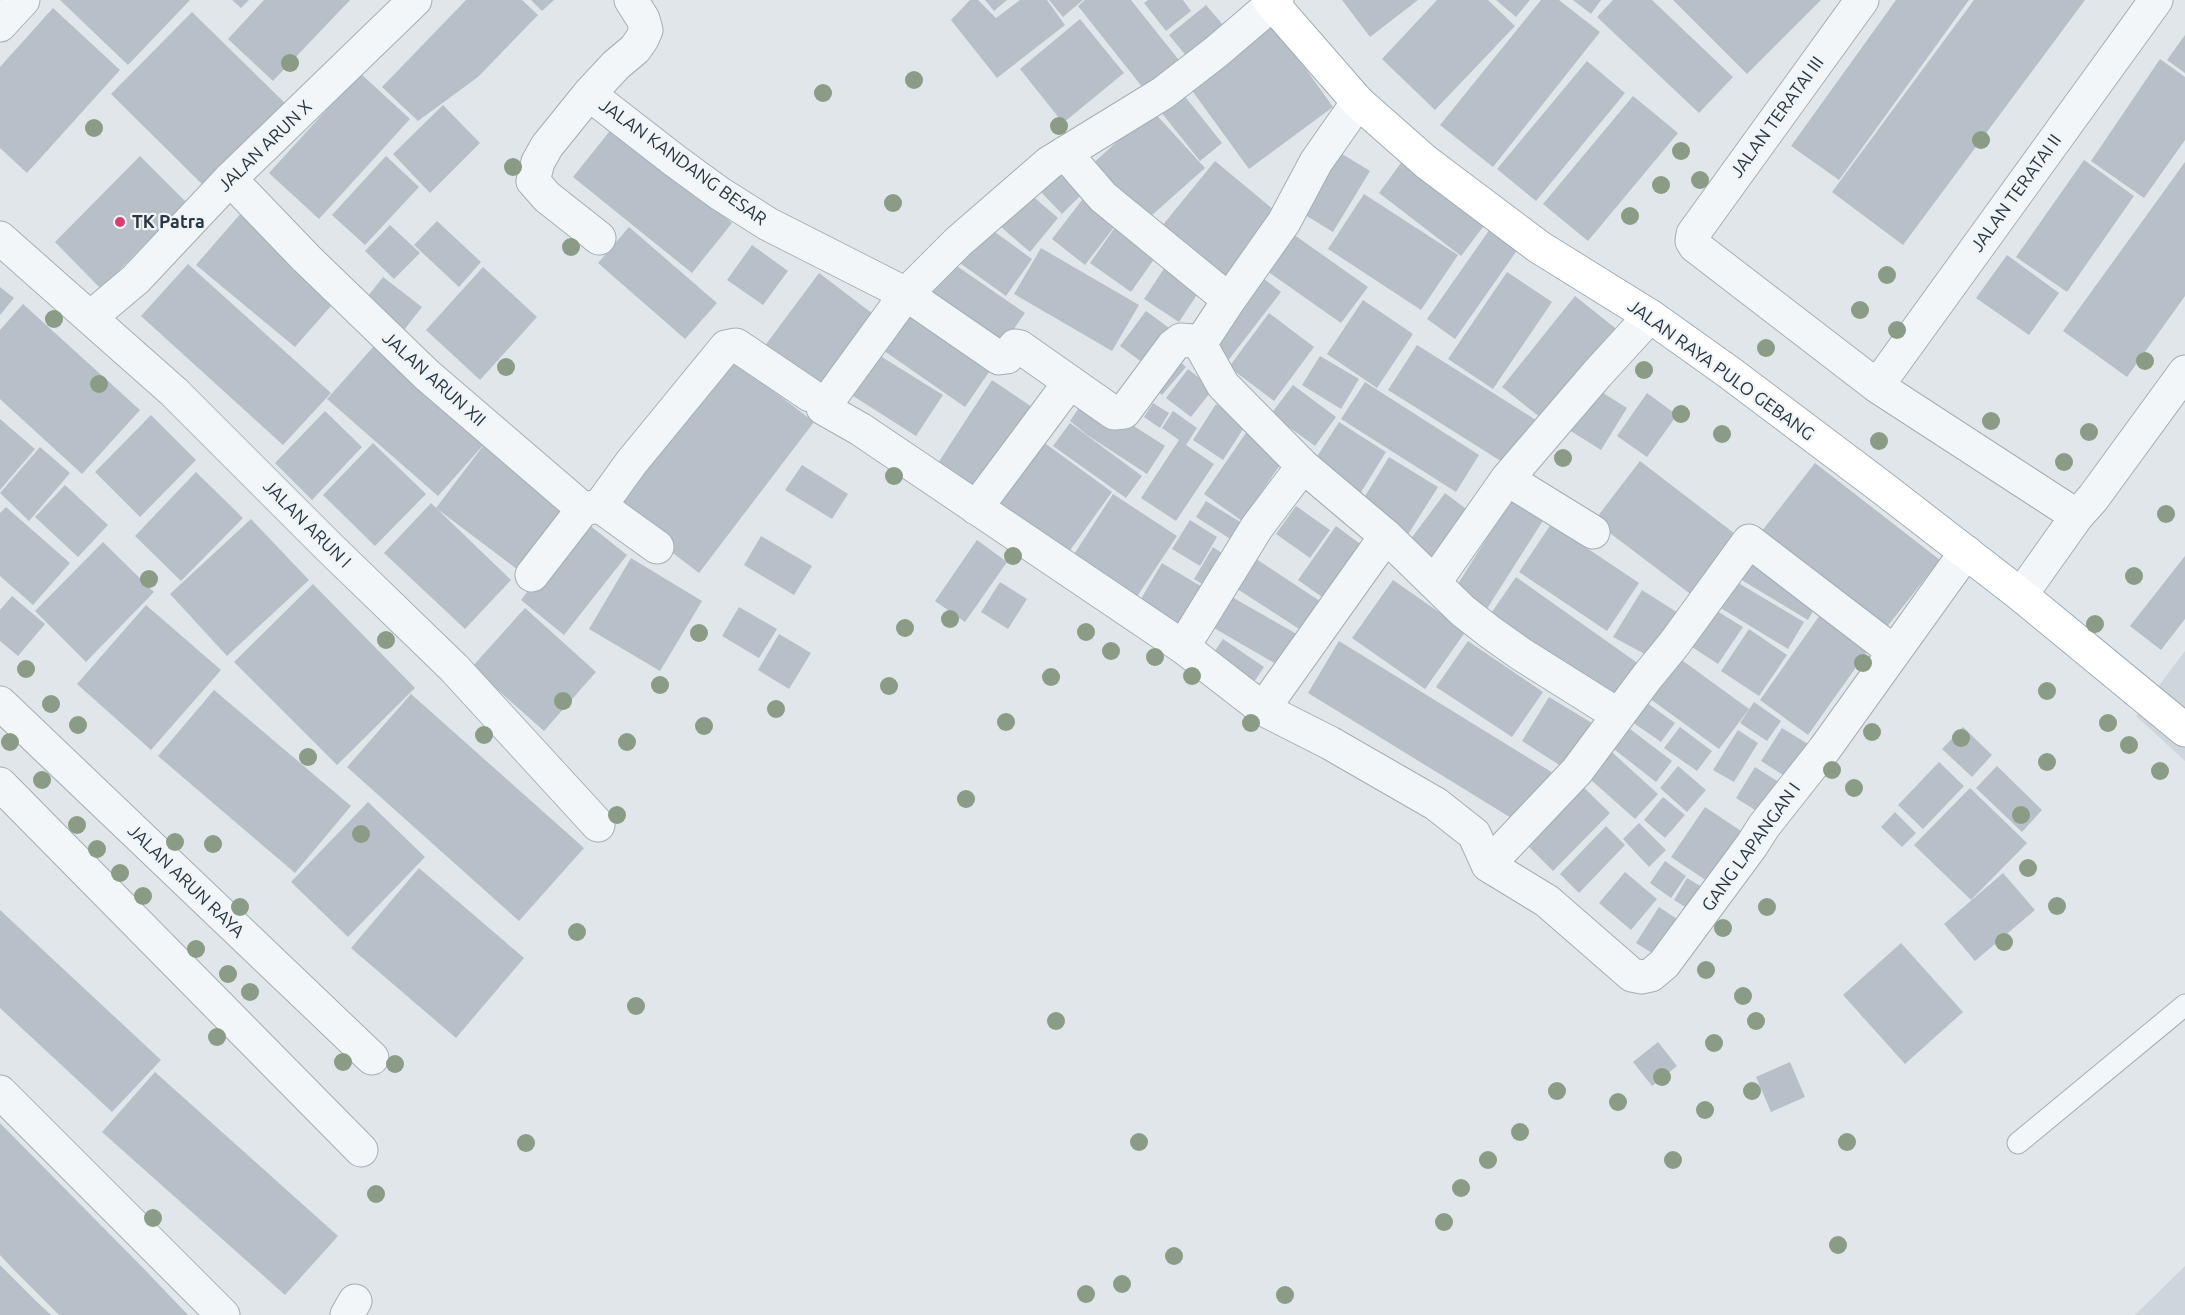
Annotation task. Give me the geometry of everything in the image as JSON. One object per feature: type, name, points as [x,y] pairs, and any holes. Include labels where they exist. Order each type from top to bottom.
[{"type":"main road","name":"JALAN RAYA PULO GEBANG","points":[[1273,1],[1358,102],[1411,150],[1539,247],[1650,316],[1730,373],[2021,595],[2185,730]]},
{"type":"street","points":[[0,25],[23,0]]},
{"type":"street","name":"JALAN ARUN X","points":[[91,317],[136,279],[230,179],[416,0]]},
{"type":"street","points":[[599,238],[547,197],[533,181],[538,162],[547,146],[589,94],[616,65],[635,49],[642,39],[646,30],[643,19],[631,0]]},
{"type":"street","name":"JALAN TERATAI III","points":[[1862,0],[1693,234],[1692,241],[1695,246],[1877,386]]},
{"type":"street","name":"JALAN TERATAI II","points":[[1877,386],[2156,0]]},
{"type":"street","points":[[1273,1],[1216,52],[1163,93],[1050,163],[958,242],[906,294],[823,408],[860,429],[1183,647],[1263,709],[1330,743],[1436,804],[1474,834],[1488,865],[1577,771],[1749,541],[1894,652]]},
{"type":"street","name":"JALAN KANDANG BESAR","points":[[589,94],[674,160],[768,224],[906,294],[999,358],[1008,357],[1015,346],[1020,347],[1070,382]]},
{"type":"street","points":[[1200,344],[1284,222],[1317,162],[1358,102]]},
{"type":"street","points":[[1065,153],[1103,197],[1229,300]]},
{"type":"street","name":"JALAN ARUN XII","points":[[230,179],[306,258],[427,375],[591,507],[657,547]]},
{"type":"street","name":"JALAN ARUN I","points":[[0,238],[174,392],[454,668],[598,825]]},
{"type":"street","points":[[1434,583],[1507,479],[1650,316]]},
{"type":"street","points":[[976,508],[1070,382],[1114,413],[1119,414],[1124,412],[1173,346],[1181,340],[1193,340],[1200,344],[1223,385],[1303,466],[1386,536],[1463,611],[1521,654],[1618,715]]},
{"type":"street","points":[[532,575],[631,463],[726,347],[736,345],[810,395]]},
{"type":"street","points":[[2021,595],[2185,372]]},
{"type":"street","points":[[1877,386],[2077,516]]},
{"type":"street","points":[[1183,647],[1257,527],[1303,466]]},
{"type":"street","points":[[1507,479],[1593,532]]},
{"type":"street","points":[[1263,709],[1386,536]]},
{"type":"street","name":"GANG LAPANGAN I","points":[[1488,865],[1547,901],[1632,975],[1642,977],[1651,975],[1664,964],[1752,845],[1764,825],[1824,750],[1966,552]]},
{"type":"street","name":"JALAN ARUN RAYA","points":[[0,703],[372,1058]]},
{"type":"street","points":[[0,784],[361,1150]]},
{"type":"street","points":[[0,1092],[223,1315]]},
{"type":"lane","points":[[2018,1143],[2185,1005]]},
{"type":"shaded area","points":[[2185,651],[2185,761],[2136,716]]},
{"type":"shaded area","points":[[2185,1266],[2185,1315],[2135,1315]]},
{"type":"building","points":[[60,0],[190,0],[128,65]]},
{"type":"building","points":[[232,0],[249,0],[241,8]]},
{"type":"building","points":[[264,0],[350,0],[273,81],[228,39]]},
{"type":"building","points":[[466,0],[522,0],[538,15],[478,77],[418,121],[382,87]]},
{"type":"building","points":[[531,0],[554,0],[542,11]]},
{"type":"building","points":[[970,0],[978,0],[996,18],[1020,0],[1047,0],[1065,25],[997,78],[951,20]]},
{"type":"building","points":[[985,0],[1007,0],[994,11]]},
{"type":"building","points":[[1049,0],[1083,0],[1063,17]]},
{"type":"building","points":[[1085,0],[1131,0],[1186,69],[1151,98],[1078,6]]},
{"type":"building","points":[[1148,0],[1183,0],[1191,11],[1166,31],[1144,3]]},
{"type":"building","points":[[1342,0],[1418,0],[1370,37]]},
{"type":"building","points":[[1437,0],[1488,0],[1515,26],[1435,110],[1382,59]]},
{"type":"building","points":[[1496,0],[1530,0],[1516,17]]},
{"type":"building","points":[[1541,0],[1559,0],[1600,32],[1493,167],[1440,125]]},
{"type":"building","points":[[1573,0],[1601,0],[1591,14]]},
{"type":"building","points":[[1613,0],[1652,0],[1733,77],[1699,113],[1597,17]]},
{"type":"building","points":[[1673,0],[1821,0],[1747,74]]},
{"type":"building","points":[[1896,0],[1969,0],[1839,180],[1791,146]]},
{"type":"building","points":[[1974,0],[2085,0],[1903,245],[1832,192]]},
{"type":"building","points":[[1206,5],[1230,33],[1193,64],[1169,35]]},
{"type":"building","points":[[53,8],[120,70],[27,173],[0,148],[0,67]]},
{"type":"building","points":[[192,12],[287,105],[206,188],[111,94]]},
{"type":"building","points":[[1080,19],[1124,73],[1063,123],[1020,69]]},
{"type":"building","points":[[1273,23],[1333,107],[1249,169],[1188,85]]},
{"type":"building","points":[[2185,35],[2185,73],[2167,60]]},
{"type":"building","points":[[2160,59],[2185,77],[2185,140],[2144,198],[2091,161]]},
{"type":"building","points":[[1587,61],[1625,93],[1536,201],[1497,169]]},
{"type":"building","points":[[360,73],[410,119],[319,219],[269,173]]},
{"type":"building","points":[[1183,94],[1222,143],[1200,161],[1161,112]]},
{"type":"building","points":[[1633,96],[1678,133],[1588,241],[1543,204]]},
{"type":"building","points":[[443,105],[480,143],[430,193],[393,154]]},
{"type":"building","points":[[1152,110],[1205,168],[1142,224],[1090,166]]},
{"type":"building","points":[[613,127],[732,223],[692,273],[573,177]]},
{"type":"building","points":[[1334,149],[1370,171],[1333,232],[1297,210]]},
{"type":"building","name":"TK Patra","points":[[140,156],[186,202],[101,289],[55,242]]},
{"type":"building","points":[[386,156],[419,187],[365,245],[332,215]]},
{"type":"building","points":[[1406,156],[1489,219],[1461,256],[1379,193]]},
{"type":"building","points":[[2084,160],[2134,196],[2067,292],[2016,257]]},
{"type":"building","points":[[1215,161],[1280,215],[1222,285],[1157,232]]},
{"type":"building","points":[[2185,162],[2185,296],[2127,377],[2063,331]]},
{"type":"building","points":[[1066,167],[1087,189],[1062,214],[1041,192]]},
{"type":"building","points":[[1022,187],[1058,218],[1030,252],[993,220]]},
{"type":"building","points":[[1364,194],[1458,255],[1421,310],[1328,249]]},
{"type":"building","points":[[1085,196],[1118,222],[1085,265],[1052,239]]},
{"type":"building","points":[[242,212],[338,298],[295,347],[196,265]]},
{"type":"building","points":[[437,221],[481,262],[459,287],[414,245]]},
{"type":"building","points":[[984,224],[1032,259],[1006,296],[957,261]]},
{"type":"building","points":[[390,225],[420,253],[394,279],[365,251]]},
{"type":"building","points":[[1116,226],[1157,255],[1131,292],[1090,263]]},
{"type":"building","points":[[629,227],[717,303],[685,339],[598,263]]},
{"type":"building","points":[[1490,229],[1518,249],[1455,339],[1427,319]]},
{"type":"building","points":[[1293,234],[1368,287],[1341,323],[1267,271]]},
{"type":"building","points":[[752,245],[788,271],[763,305],[727,280]]},
{"type":"building","points":[[1041,248],[1139,305],[1112,351],[1014,294]]},
{"type":"building","points":[[2007,255],[2059,293],[2029,335],[1976,298]]},
{"type":"building","points":[[951,262],[1025,313],[1002,346],[929,295]]},
{"type":"building","points":[[188,264],[331,393],[283,445],[141,316]]},
{"type":"building","points":[[483,267],[537,317],[480,380],[426,330]]},
{"type":"building","points":[[1165,267],[1200,290],[1179,322],[1144,299]]},
{"type":"building","points":[[1507,272],[1552,302],[1493,389],[1448,359]]},
{"type":"building","points":[[819,273],[877,317],[823,390],[764,347]]},
{"type":"building","points":[[1259,275],[1281,292],[1227,362],[1205,344]]},
{"type":"building","points":[[383,277],[422,307],[400,335],[361,305]]},
{"type":"building","points":[[0,287],[14,298],[0,315]]},
{"type":"building","points":[[1575,296],[1624,335],[1551,426],[1502,387]]},
{"type":"building","points":[[1363,300],[1413,334],[1377,388],[1327,354]]},
{"type":"building","points":[[908,301],[996,362],[965,407],[877,346]]},
{"type":"building","points":[[23,304],[140,410],[82,474],[0,399],[0,330]]},
{"type":"building","points":[[1146,311],[1180,336],[1154,371],[1120,346]]},
{"type":"building","points":[[1269,313],[1314,347],[1274,401],[1229,367]]},
{"type":"building","points":[[1417,345],[1536,420],[1507,465],[1388,390]]},
{"type":"building","points":[[374,346],[485,443],[438,496],[327,399]]},
{"type":"building","points":[[877,354],[943,395],[916,436],[850,394]]},
{"type":"building","points":[[1320,356],[1359,379],[1341,409],[1302,385]]},
{"type":"building","points":[[729,357],[814,422],[699,573],[614,508]]},
{"type":"building","points":[[1176,358],[1186,367],[1162,395],[1151,386]]},
{"type":"building","points":[[1188,369],[1213,389],[1191,417],[1166,398]]},
{"type":"building","points":[[992,380],[1038,411],[983,493],[938,463]]},
{"type":"building","points":[[1365,382],[1479,455],[1456,492],[1341,419]]},
{"type":"building","points":[[1293,385],[1336,417],[1315,446],[1271,414]]},
{"type":"building","points":[[1592,386],[1627,408],[1601,450],[1566,428]]},
{"type":"building","points":[[1647,393],[1677,415],[1647,457],[1617,436]]},
{"type":"building","points":[[1087,396],[1165,446],[1147,474],[1087,435],[1070,421]]},
{"type":"building","points":[[1153,403],[1169,413],[1160,428],[1144,417]]},
{"type":"building","points":[[1216,404],[1247,423],[1223,460],[1193,440]]},
{"type":"building","points":[[325,411],[362,447],[312,500],[275,463]]},
{"type":"building","points":[[1173,411],[1197,428],[1186,445],[1214,464],[1176,521],[1141,498],[1179,440],[1162,428]]},
{"type":"building","points":[[151,415],[196,460],[140,517],[95,472]]},
{"type":"building","points":[[0,419],[35,449],[0,490]]},
{"type":"building","points":[[1339,422],[1386,452],[1358,497],[1311,466]]},
{"type":"building","points":[[1070,423],[1142,476],[1126,498],[1053,446]]},
{"type":"building","points":[[1248,430],[1286,456],[1242,521],[1204,494]]},
{"type":"building","points":[[1035,436],[1112,492],[1066,556],[989,500]]},
{"type":"building","points":[[373,443],[426,494],[375,546],[323,495]]},
{"type":"building","points":[[483,446],[574,514],[526,576],[436,508]]},
{"type":"building","points":[[40,447],[70,473],[29,521],[0,493]]},
{"type":"building","points":[[1389,457],[1438,487],[1407,536],[1359,506]]},
{"type":"building","points":[[1640,461],[1743,540],[1697,599],[1594,521]]},
{"type":"building","points":[[1815,463],[1940,560],[1882,633],[1758,536]]},
{"type":"building","points":[[802,465],[848,494],[832,519],[785,490]]},
{"type":"building","points":[[196,472],[243,518],[181,581],[135,536]]},
{"type":"building","points":[[65,485],[108,525],[78,557],[35,517]]},
{"type":"building","points":[[1445,493],[1469,511],[1434,558],[1410,540]]},
{"type":"building","points":[[1113,494],[1177,536],[1134,601],[1071,559]]},
{"type":"building","points":[[1512,498],[1544,519],[1483,615],[1451,595]]},
{"type":"building","points":[[1206,501],[1242,523],[1232,540],[1196,517]]},
{"type":"building","points":[[431,503],[511,580],[465,629],[384,553]]},
{"type":"building","points":[[1296,506],[1330,530],[1310,558],[1276,534]]},
{"type":"building","points":[[6,507],[70,563],[33,605],[0,576],[0,513]]},
{"type":"building","points":[[251,519],[309,580],[227,656],[170,594]]},
{"type":"building","points":[[583,520],[627,555],[564,635],[521,600]]},
{"type":"building","points":[[1190,520],[1217,537],[1200,566],[1172,549]]},
{"type":"building","points":[[1551,524],[1639,583],[1607,631],[1519,572]]},
{"type":"building","points":[[1336,526],[1370,551],[1332,604],[1298,580]]},
{"type":"building","points":[[761,536],[812,566],[794,595],[744,565]]},
{"type":"building","points":[[977,540],[1007,562],[965,622],[935,601]]},
{"type":"building","points":[[103,542],[154,592],[86,662],[35,611]]},
{"type":"building","points":[[1213,547],[1234,561],[1215,592],[1194,579]]},
{"type":"building","points":[[1749,552],[1820,599],[1808,620],[1735,576]]},
{"type":"building","points":[[1247,553],[1329,607],[1310,636],[1228,583]]},
{"type":"building","points":[[2185,556],[2185,619],[2161,650],[2130,626]]},
{"type":"building","points":[[631,558],[702,601],[660,671],[589,629]]},
{"type":"building","points":[[1162,563],[1214,594],[1186,640],[1135,609]]},
{"type":"building","points":[[1516,577],[1646,669],[1617,709],[1485,622]]},
{"type":"building","points":[[1393,580],[1466,631],[1425,689],[1352,638]]},
{"type":"building","points":[[1735,581],[1804,622],[1788,649],[1719,607]]},
{"type":"building","points":[[1000,582],[1027,599],[1008,629],[981,612]]},
{"type":"building","points":[[313,584],[415,688],[337,765],[234,662]]},
{"type":"building","points":[[1642,590],[1686,618],[1654,659],[1613,637]]},
{"type":"building","points":[[1225,593],[1307,640],[1288,671],[1207,624]]},
{"type":"building","points":[[12,596],[45,624],[18,656],[0,641],[0,610]]},
{"type":"building","points":[[146,605],[221,670],[151,750],[77,684]]},
{"type":"building","points":[[1827,605],[1876,639],[1808,735],[1760,700]]},
{"type":"building","points":[[739,607],[777,629],[759,658],[722,636]]},
{"type":"building","points":[[525,608],[596,672],[544,731],[472,667]]},
{"type":"building","points":[[1717,611],[1743,627],[1718,664],[1692,647]]},
{"type":"building","points":[[1749,629],[1787,655],[1759,696],[1721,671]]},
{"type":"building","points":[[779,634],[811,653],[789,689],[758,670]]},
{"type":"building","points":[[1223,639],[1264,667],[1250,688],[1208,661]]},
{"type":"building","points":[[1339,641],[1553,773],[1521,824],[1308,693]]},
{"type":"building","points":[[1468,641],[1543,692],[1512,737],[1436,687]]},
{"type":"building","points":[[1679,658],[1749,709],[1719,749],[1649,698]]},
{"type":"building","points":[[214,690],[351,806],[295,873],[158,756]]},
{"type":"building","points":[[411,694],[584,848],[519,921],[347,767]]},
{"type":"building","points":[[1549,697],[1592,723],[1564,768],[1522,741]]},
{"type":"building","points":[[1643,700],[1675,723],[1661,742],[1628,719]]},
{"type":"building","points":[[1754,702],[1781,721],[1767,741],[1740,723]]},
{"type":"building","points":[[1621,722],[1672,761],[1656,782],[1605,742]]},
{"type":"building","points":[[1680,727],[1712,751],[1697,771],[1664,748]]},
{"type":"building","points":[[1963,727],[1992,755],[1972,777],[1942,749]]},
{"type":"building","points":[[1782,728],[1813,747],[1791,780],[1761,761]]},
{"type":"building","points":[[1738,730],[1758,743],[1734,782],[1713,770]]},
{"type":"building","points":[[1604,745],[1658,794],[1635,819],[1581,771]]},
{"type":"building","points":[[1939,762],[1964,786],[1923,829],[1898,805]]},
{"type":"building","points":[[1678,766],[1706,790],[1687,812],[1660,788]]},
{"type":"building","points":[[1997,766],[2042,810],[2022,832],[1976,788]]},
{"type":"building","points":[[1755,767],[1785,786],[1766,817],[1736,798]]},
{"type":"building","points":[[1576,780],[1610,813],[1553,871],[1520,838]]},
{"type":"building","points":[[1970,788],[2027,843],[1971,900],[1914,845]]},
{"type":"building","points":[[1663,797],[1685,815],[1665,838],[1644,820]]},
{"type":"building","points":[[368,802],[425,857],[348,937],[291,882]]},
{"type":"building","points":[[1705,807],[1741,831],[1707,881],[1671,857]]},
{"type":"building","points":[[1895,812],[1916,833],[1902,847],[1881,827]]},
{"type":"building","points":[[1639,823],[1666,850],[1649,867],[1623,839]]},
{"type":"building","points":[[1606,826],[1625,845],[1579,893],[1560,874]]},
{"type":"building","points":[[1665,861],[1686,876],[1671,898],[1650,883]]},
{"type":"building","points":[[419,868],[524,958],[456,1038],[351,948]]},
{"type":"building","points":[[1625,872],[1657,899],[1631,930],[1599,903]]},
{"type":"building","points":[[2003,873],[2035,910],[1975,961],[1944,924]]},
{"type":"building","points":[[1687,878],[1709,891],[1695,913],[1674,900]]},
{"type":"building","points":[[1659,907],[1683,923],[1660,958],[1636,943]]},
{"type":"building","points":[[0,910],[161,1060],[112,1112],[0,1008]]},
{"type":"building","points":[[1901,943],[1963,1012],[1905,1064],[1843,995]]},
{"type":"building","points":[[1658,1042],[1677,1066],[1652,1086],[1633,1062]]},
{"type":"building","points":[[1790,1062],[1805,1097],[1771,1112],[1756,1077]]},
{"type":"building","points":[[155,1072],[338,1236],[285,1295],[102,1132]]},
{"type":"building","points":[[0,1123],[188,1315],[59,1315],[13,1269],[0,1255]]},
{"type":"building","points":[[0,1265],[37,1302],[51,1315],[0,1315]]},
{"type":"place","name":"TK Patra","points":[[120,222]]}]
